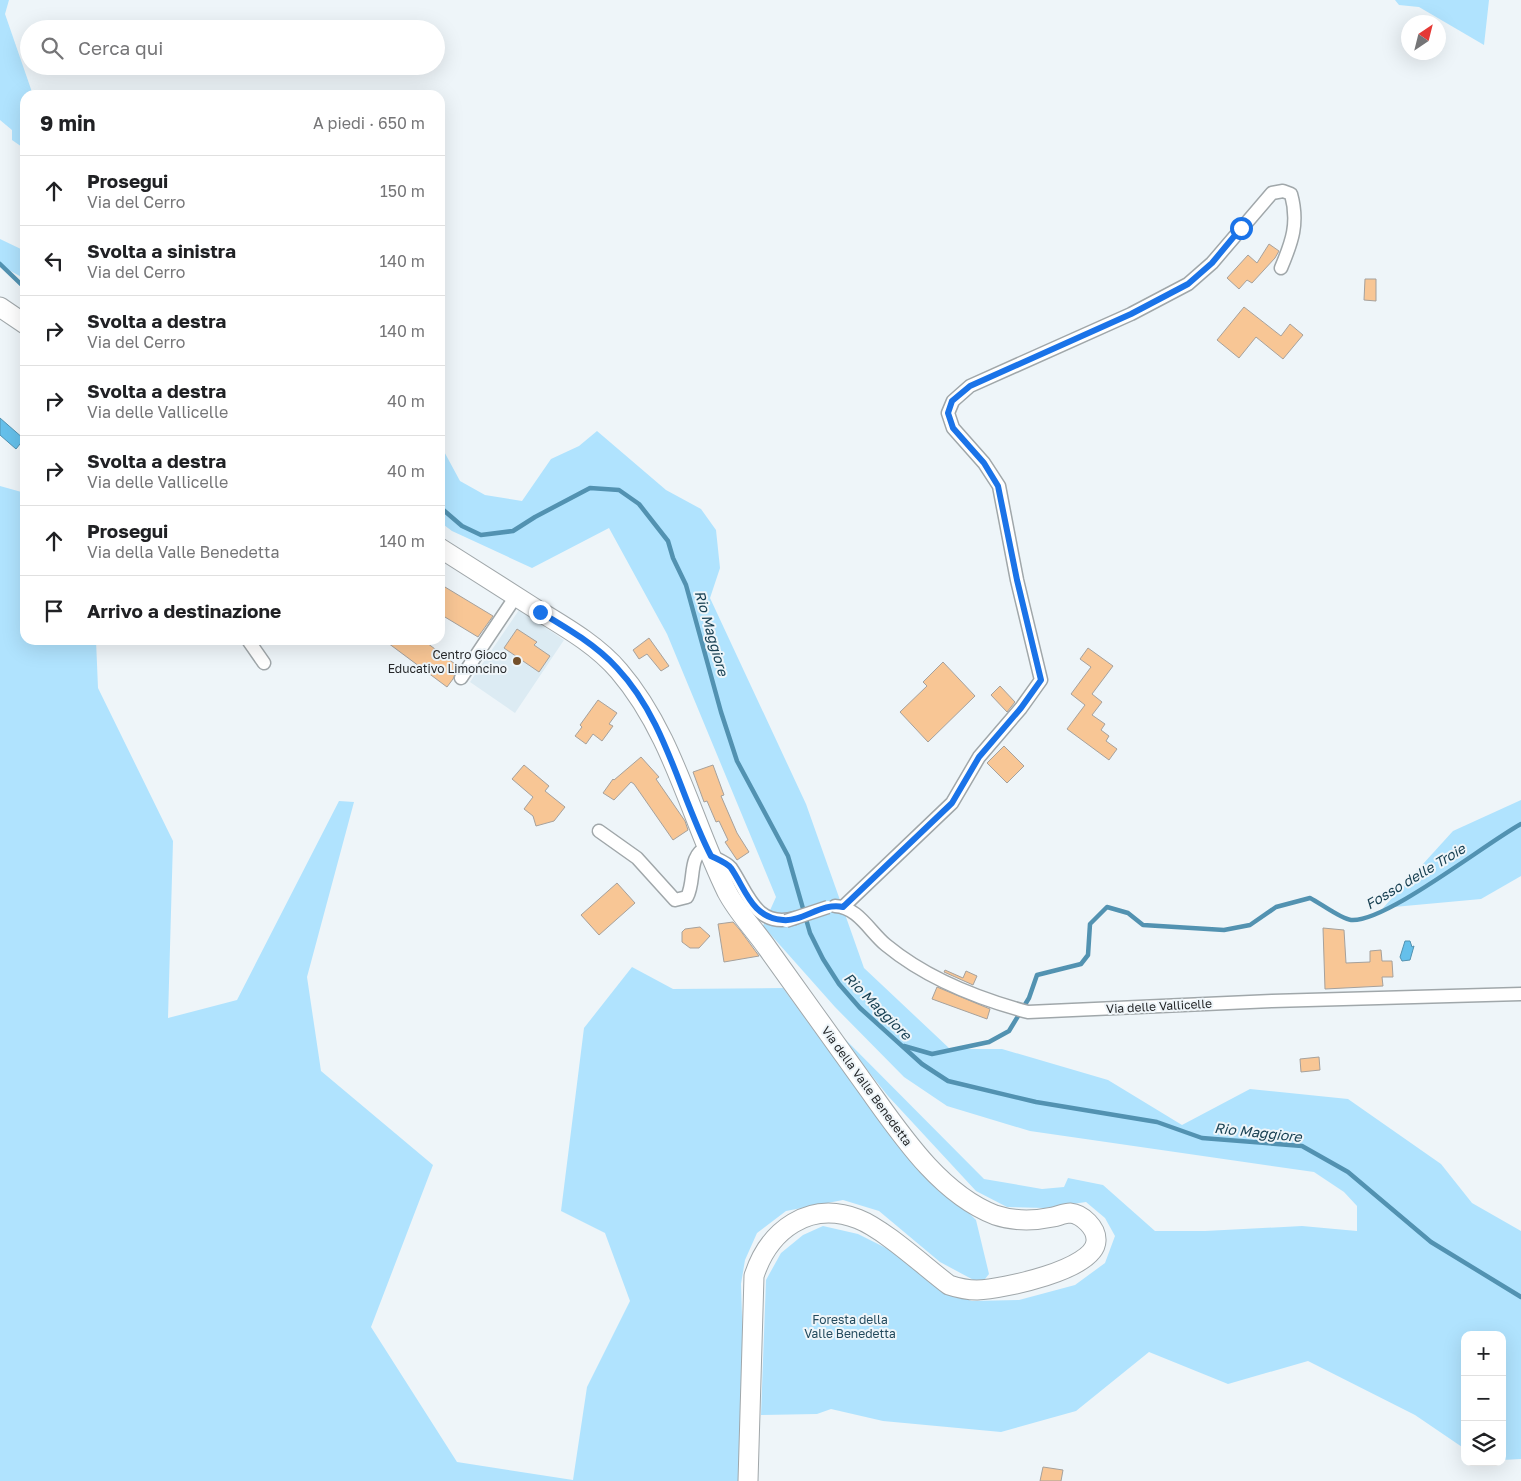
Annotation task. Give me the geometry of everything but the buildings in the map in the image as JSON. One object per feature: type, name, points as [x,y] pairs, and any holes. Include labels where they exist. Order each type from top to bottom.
[{"type":"main road","points":[[0,307],[20,321]]},
{"type":"main road","name":"Via della Valle Benedetta","points":[[445,551],[562,625],[618,668],[640,698],[656,726],[709,851],[739,912],[905,1140],[952,1190],[976,1207],[998,1216],[1021,1220],[1052,1218],[1069,1213],[1080,1217],[1090,1225],[1096,1236],[1096,1245],[1091,1254],[1082,1262],[1066,1270],[980,1290],[961,1289],[949,1285],[874,1228],[858,1219],[827,1214],[807,1217],[790,1224],[769,1244],[760,1258],[754,1276],[748,1481]]},
{"type":"street","points":[[599,831],[637,858],[675,900],[687,898],[691,891],[695,856],[699,851],[709,851],[730,866],[745,895],[762,915],[771,919],[786,921],[828,907],[843,907],[952,803],[979,757],[1021,708],[1041,680],[1017,580],[998,486],[984,463],[953,428],[948,413],[952,401],[970,386],[1131,314],[1188,284],[1212,263],[1272,193],[1283,190],[1291,194],[1294,205],[1293,238],[1280,268]]},
{"type":"street","points":[[461,678],[516,596]]},
{"type":"street","points":[[251,645],[264,663]]},
{"type":"street","name":"Via delle Vallicelle","points":[[843,907],[861,918],[885,944],[928,972],[999,1004],[1028,1012],[1272,1001],[1521,994]]},
{"type":"shaded area","points":[[0,418],[20,436],[20,444],[16,449],[0,435]]},
{"type":"shaded area","name":"Centro Gioco Educativo Limoncino","points":[[519,610],[564,640],[515,713],[470,682]]},
{"type":"shaded area","points":[[1405,941],[1410,941],[1412,947],[1414,946],[1410,960],[1402,961],[1400,957]]},
{"type":"green space","points":[[0,0],[9,0],[5,14],[20,57],[20,75],[26,75],[31,90],[20,90],[20,146],[12,140],[12,130],[0,120]]},
{"type":"green space","points":[[1395,0],[1489,0],[1484,45],[1446,23],[1446,15],[1433,15],[1419,7],[1399,5]]},
{"type":"green space","points":[[0,239],[20,249],[20,276],[0,265]]},
{"type":"green space","name":"Foresta della Valle Benedetta","points":[[597,431],[666,490],[701,509],[716,530],[720,568],[710,598],[806,804],[864,968],[950,1049],[1002,1049],[1108,1080],[1182,1125],[1250,1089],[1348,1099],[1441,1164],[1472,1203],[1521,1231],[1521,1459],[1506,1460],[1506,1331],[1461,1331],[1461,1446],[1415,1415],[1308,1361],[1228,1384],[1149,1352],[1076,1411],[1001,1432],[883,1421],[831,1409],[817,1414],[761,1415],[766,1280],[781,1253],[803,1235],[823,1226],[858,1234],[892,1251],[943,1292],[972,1301],[1019,1300],[1075,1285],[1105,1263],[1115,1236],[1105,1218],[1086,1202],[1045,1208],[1007,1207],[976,1191],[888,1096],[831,1025],[984,1179],[1042,1189],[1064,1187],[1068,1178],[1103,1185],[1155,1231],[1205,1231],[1302,1226],[1357,1231],[1357,1206],[1344,1192],[1314,1172],[1030,1131],[947,1106],[904,1077],[835,1007],[763,926],[776,897],[667,634],[609,528],[532,568],[452,531],[445,526],[445,453],[460,481],[485,495],[522,501],[551,459],[579,446]]},
{"type":"green space","points":[[0,486],[20,492],[20,645],[96,645],[98,688],[173,841],[168,1018],[237,1000],[339,801],[354,802],[307,977],[321,1071],[433,1165],[371,1327],[457,1462],[573,1480],[587,1387],[630,1301],[605,1233],[561,1211],[584,1028],[632,967],[673,989],[783,988],[826,1047],[871,1100],[911,1156],[976,1220],[989,1274],[981,1284],[940,1262],[879,1211],[843,1200],[786,1211],[757,1233],[745,1260],[741,1284],[744,1383],[742,1481],[0,1481]]},
{"type":"green space","points":[[1521,800],[1521,876],[1481,899],[1383,908],[1453,831]]},
{"type":"waterway","name":"Rio Maggiore","points":[[0,264],[20,283]]},
{"type":"waterway","name":"Rio Maggiore","points":[[445,511],[462,526],[481,535],[513,531],[590,488],[619,490],[639,504],[668,541],[673,558],[686,585],[721,712],[737,761],[788,856],[810,933],[823,959],[839,984],[860,1008],[922,1064],[948,1081],[1036,1102],[1157,1122],[1202,1138],[1302,1146],[1348,1172],[1431,1242],[1521,1297]]},
{"type":"waterway","name":"Fosso delle Troie","points":[[904,1046],[932,1054],[989,1042],[1009,1031],[1029,998],[1037,975],[1081,964],[1088,955],[1090,924],[1107,907],[1128,913],[1143,925],[1224,930],[1250,925],[1276,907],[1310,898],[1347,919],[1367,918],[1411,896],[1521,824]]},
{"type":"place","name":"Centro Gioco Educativo Limoncino","points":[[517,661]]},
{"type":"route","points":[[540,612],[562,625],[602,654],[618,668],[640,698],[656,726],[711,856],[730,866],[745,895],[762,915],[771,919],[786,921],[828,907],[837,905],[843,907],[952,803],[968,779],[979,757],[1021,708],[1041,680],[1017,580],[998,486],[984,463],[953,428],[948,413],[952,401],[970,386],[1131,314],[1188,284],[1212,263],[1241,228]]}]
